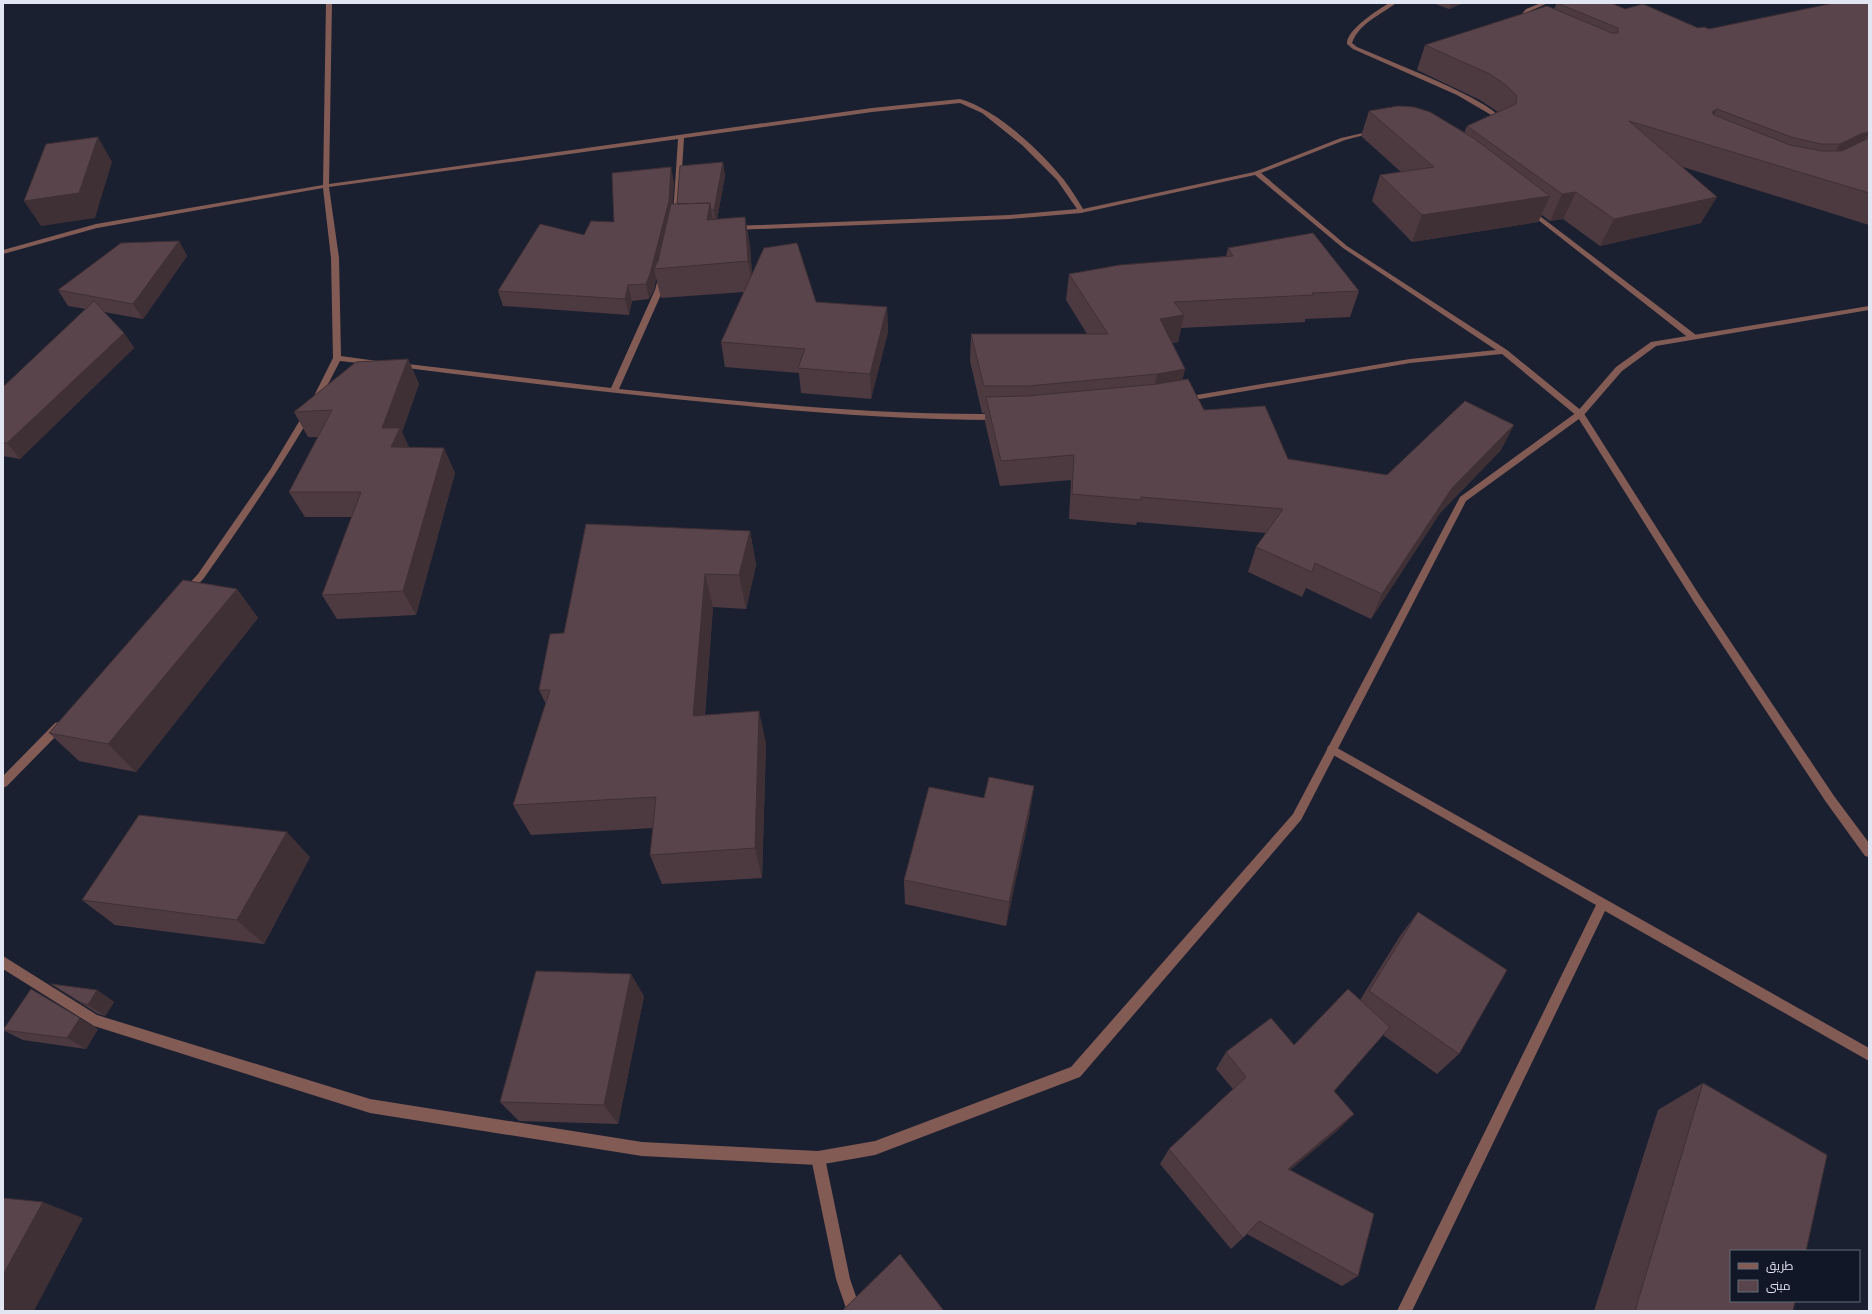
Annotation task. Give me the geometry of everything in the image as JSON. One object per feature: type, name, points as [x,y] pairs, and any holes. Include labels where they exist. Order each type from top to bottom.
[{"type":"street","points":[[180,599],[201,576],[273,472],[316,400],[337,358],[336,258],[326,186],[329,3]]},
{"type":"street","points":[[1393,3],[1384,8],[1352,35],[1349,43],[1355,48],[1438,83],[1492,112],[1504,124],[1503,127],[1496,130]]},
{"type":"street","points":[[1536,25],[1524,18],[1524,15],[1528,10],[1546,3]]},
{"type":"street","points":[[3,252],[96,226],[326,186],[879,109],[945,102],[969,103],[984,111],[1035,154],[1057,176],[1081,211]]},
{"type":"street","points":[[727,228],[1010,217],[1081,211],[1202,186],[1256,173],[1343,139],[1383,129]]},
{"type":"street","points":[[674,223],[681,137]]},
{"type":"street","points":[[1256,173],[1345,247],[1504,352],[1580,414],[1697,599],[1830,799],[1869,852]]},
{"type":"street","points":[[1526,208],[1693,337]]},
{"type":"street","points":[[614,391],[659,290],[664,267]]},
{"type":"street","points":[[3,962],[94,1020],[370,1106],[642,1149],[818,1158],[875,1148],[1075,1072],[1297,817],[1463,499],[1580,414],[1619,368],[1654,344],[1869,308]]},
{"type":"street","points":[[1174,401],[1410,361],[1504,352]]},
{"type":"street","points":[[337,358],[614,391],[833,412],[944,418],[1004,417]]},
{"type":"street","points":[[3,783],[67,718]]},
{"type":"street","points":[[1332,749],[1869,1055]]},
{"type":"street","points":[[1404,1311],[1603,903]]},
{"type":"street","points":[[818,1158],[843,1278],[854,1311]]},
{"type":"building","points":[[1557,3],[1611,3],[1625,9],[1643,4],[1698,28],[1704,27],[1709,29],[1834,3],[1869,3],[1869,132],[1861,134],[1840,144],[1821,144],[1791,137],[1717,109],[1712,112],[1714,115],[1790,145],[1822,151],[1842,151],[1869,138],[1869,193],[1629,121],[1717,197],[1614,219],[1576,192],[1562,194],[1467,126],[1516,104],[1517,96],[1506,85],[1490,74],[1425,45],[1547,6],[1612,33],[1618,33],[1618,28]]},
{"type":"building","points":[[1398,106],[1414,107],[1430,112],[1475,139],[1550,196],[1422,215],[1380,175],[1434,167],[1369,111]]},
{"type":"building","points":[[98,137],[79,193],[24,201],[46,144]]},
{"type":"building","points":[[723,162],[714,210],[711,210],[710,203],[677,204],[680,166]]},
{"type":"building","points":[[671,167],[669,201],[646,284],[628,285],[625,299],[498,291],[540,224],[584,235],[591,221],[614,222],[612,173]]},
{"type":"building","points":[[710,203],[707,220],[745,217],[748,261],[654,269],[658,261],[671,204]]},
{"type":"building","points":[[1313,233],[1359,291],[1312,293],[1313,295],[1174,302],[1184,315],[1160,319],[1185,369],[1157,374],[1028,386],[984,386],[971,334],[1108,334],[1069,274],[1120,265],[1233,256],[1228,248]]},
{"type":"building","points":[[179,241],[133,304],[58,290],[121,243]]},
{"type":"building","points":[[797,243],[816,302],[887,307],[870,374],[798,368],[805,349],[721,342],[764,248]]},
{"type":"building","points":[[94,301],[124,333],[7,443],[3,443],[3,387]]},
{"type":"building","points":[[408,359],[382,428],[400,428],[391,447],[444,448],[403,591],[322,595],[361,492],[289,492],[332,410],[294,412],[356,362]]},
{"type":"building","points":[[1188,379],[1204,410],[1265,406],[1288,459],[1387,475],[1465,401],[1514,425],[1452,488],[1382,594],[1315,563],[1312,572],[1256,547],[1283,509],[1141,497],[1141,500],[1072,494],[1074,455],[1001,461],[986,397],[1028,396],[1157,384]]},
{"type":"building","points":[[586,524],[750,531],[739,575],[705,574],[693,716],[759,711],[755,848],[650,855],[656,797],[513,805],[550,690],[539,690],[550,634],[564,633]]},
{"type":"building","points":[[183,580],[237,589],[108,744],[49,733]]},
{"type":"building","points":[[989,777],[1034,786],[1009,902],[904,880],[929,787],[984,798]]},
{"type":"building","points":[[139,815],[287,832],[237,920],[82,900]]},
{"type":"building","points":[[1418,912],[1507,970],[1459,1054],[1369,991]]},
{"type":"building","points":[[536,971],[631,974],[604,1105],[500,1102]]},
{"type":"building","points":[[51,984],[97,990],[88,1005],[80,1002]]},
{"type":"building","points":[[31,989],[80,1018],[67,1038],[3,1030]]},
{"type":"building","points":[[1348,989],[1390,1027],[1334,1091],[1354,1114],[1288,1169],[1374,1214],[1358,1276],[1259,1221],[1243,1238],[1169,1149],[1246,1077],[1226,1052],[1271,1018],[1294,1045]]},
{"type":"building","points":[[1703,1083],[1827,1155],[1806,1250],[1730,1250],[1730,1302],[1795,1302],[1793,1311],[1635,1311]]},
{"type":"building","points":[[3,1198],[43,1202],[3,1275]]},
{"type":"building","points":[[900,1254],[944,1311],[842,1311]]}]
